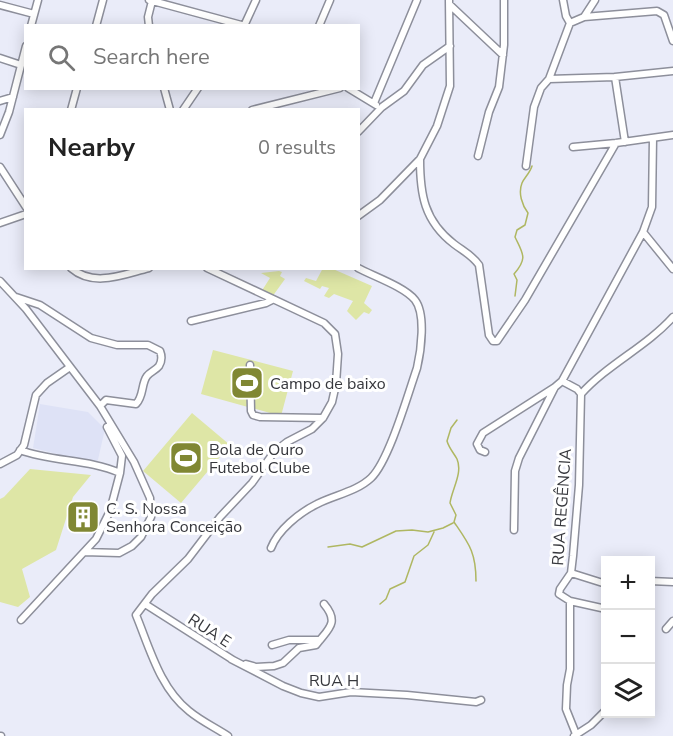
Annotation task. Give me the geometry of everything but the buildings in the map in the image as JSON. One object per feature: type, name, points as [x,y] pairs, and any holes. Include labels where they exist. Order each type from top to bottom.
[{"type":"street","points":[[32,24],[38,0]]},
{"type":"street","points":[[97,24],[103,0]]},
{"type":"street","points":[[149,24],[151,0],[240,24]]},
{"type":"street","points":[[244,24],[255,0]]},
{"type":"street","points":[[320,24],[330,0]]},
{"type":"street","points":[[374,103],[417,0]]},
{"type":"street","points":[[478,156],[489,112],[499,87],[505,32],[504,0]]},
{"type":"street","points":[[563,0],[570,24]]},
{"type":"street","points":[[584,17],[595,0]]},
{"type":"street","points":[[449,3],[503,55]]},
{"type":"street","points":[[360,215],[380,200],[420,159],[437,126],[448,96],[449,3]]},
{"type":"street","points":[[0,5],[34,15]]},
{"type":"street","points":[[526,166],[534,107],[541,88],[549,79],[570,24],[584,17],[657,11],[664,15],[673,41]]},
{"type":"street","points":[[360,130],[382,107],[405,91],[423,65],[450,46]]},
{"type":"street","points":[[0,135],[5,126],[24,54]]},
{"type":"street","points":[[0,58],[21,65]]},
{"type":"street","points":[[549,79],[615,77],[673,71]]},
{"type":"street","points":[[615,77],[626,142]]},
{"type":"street","points":[[72,108],[76,90]]},
{"type":"street","points":[[165,90],[169,108]]},
{"type":"street","points":[[184,108],[197,90]]},
{"type":"street","points":[[260,108],[332,90]]},
{"type":"street","points":[[351,90],[382,107]]},
{"type":"street","points":[[0,101],[13,97]]},
{"type":"street","points":[[573,147],[673,135]]},
{"type":"street","points":[[485,452],[480,450],[477,444],[483,433],[562,381],[643,232],[652,207],[653,138]]},
{"type":"street","points":[[420,159],[424,202],[430,219],[453,243],[475,258],[479,265],[489,335],[493,341],[497,341],[525,300],[616,143]]},
{"type":"street","points":[[0,167],[24,204]]},
{"type":"street","points":[[0,222],[24,215]]},
{"type":"street","points":[[643,232],[673,269]]},
{"type":"street","points":[[271,548],[280,531],[316,504],[345,493],[370,479],[382,464],[417,368],[421,353],[422,329],[417,301],[406,292],[360,269]]},
{"type":"street","points":[[74,270],[83,277],[92,279],[102,279],[140,270]]},
{"type":"street","points":[[211,270],[324,323],[335,334],[338,354],[332,402],[323,418],[312,429],[287,442],[274,452],[252,483],[220,518],[188,560],[152,594],[136,615],[163,680],[171,693],[190,712],[228,736]]},
{"type":"street","points":[[0,281],[26,309],[100,406],[134,462],[150,498],[152,510],[146,529],[132,546],[119,553],[84,552]]},
{"type":"street","points":[[13,296],[40,305],[91,338],[117,345],[148,345],[160,351],[162,358],[159,366],[148,375],[144,382],[141,400],[136,404],[106,400],[100,406]]},
{"type":"street","points":[[192,321],[272,300]]},
{"type":"street","points":[[562,381],[577,388],[581,394],[594,380],[673,317]]},
{"type":"street","points":[[250,364],[253,415],[323,418]]},
{"type":"street","points":[[0,464],[17,455],[24,445],[36,395],[47,382],[70,367]]},
{"type":"street","points":[[514,531],[515,471],[519,458],[555,387]]},
{"type":"street","name":"RUA REGÊNCIA","points":[[570,601],[559,594],[571,573],[579,485],[581,394]]},
{"type":"street","points":[[21,620],[96,539],[110,511],[122,456],[107,427]]},
{"type":"street","points":[[20,450],[37,456],[107,467],[120,473]]},
{"type":"street","points":[[571,573],[601,582]]},
{"type":"street","points":[[655,581],[673,582]]},
{"type":"street","points":[[601,608],[570,601],[570,658],[566,709],[575,735],[591,725],[601,715]]},
{"type":"street","name":"RUA E","points":[[146,604],[231,659],[256,667],[283,663],[299,648],[316,645],[320,640]]},
{"type":"street","points":[[272,645],[289,640],[320,640],[322,634],[330,629],[333,620],[332,613],[324,604]]},
{"type":"street","points":[[666,629],[673,621]]},
{"type":"street","name":"RUA H","points":[[231,659],[283,686],[319,697],[351,692],[476,702],[481,700]]},
{"type":"shaded area","points":[[40,404],[88,412],[105,429],[97,464],[33,448]]},
{"type":"green space","points":[[322,270],[335,270],[372,286],[364,303],[372,310],[369,314],[364,312],[356,320],[347,311],[353,301],[334,294],[329,298],[324,296],[329,288],[322,286],[320,289],[304,281],[306,278],[316,281]]},
{"type":"green space","points":[[282,272],[280,276],[285,279],[272,297],[261,292],[270,278],[261,273]]},
{"type":"green space","name":"Campo de baixo","points":[[213,350],[293,371],[281,416],[201,394]]},
{"type":"green space","name":"Bola de Ouro Futebol Clube","points":[[192,413],[230,445],[181,503],[143,471]]},
{"type":"green space","points":[[30,469],[91,475],[73,497],[56,550],[22,569],[30,597],[18,607],[0,602],[0,499]]},
{"type":"waterway","points":[[515,296],[517,280],[514,274],[523,260],[515,237],[517,230],[525,225],[528,213],[520,191],[532,166]]},
{"type":"waterway","points":[[457,420],[451,428],[447,441],[459,464],[450,503],[456,515],[454,522],[473,555],[476,581]]},
{"type":"waterway","points":[[328,547],[350,544],[362,547],[396,531],[428,532],[453,523]]},
{"type":"waterway","points":[[380,604],[386,599],[390,589],[405,582],[414,556],[428,545],[434,532]]},
{"type":"place","name":"Campo de baixo","points":[[247,383]]},
{"type":"place","name":"Bola de Ouro Futebol Clube","points":[[186,458]]},
{"type":"place","name":"C. S. Nossa Senhora Conceição","points":[[83,517]]}]
